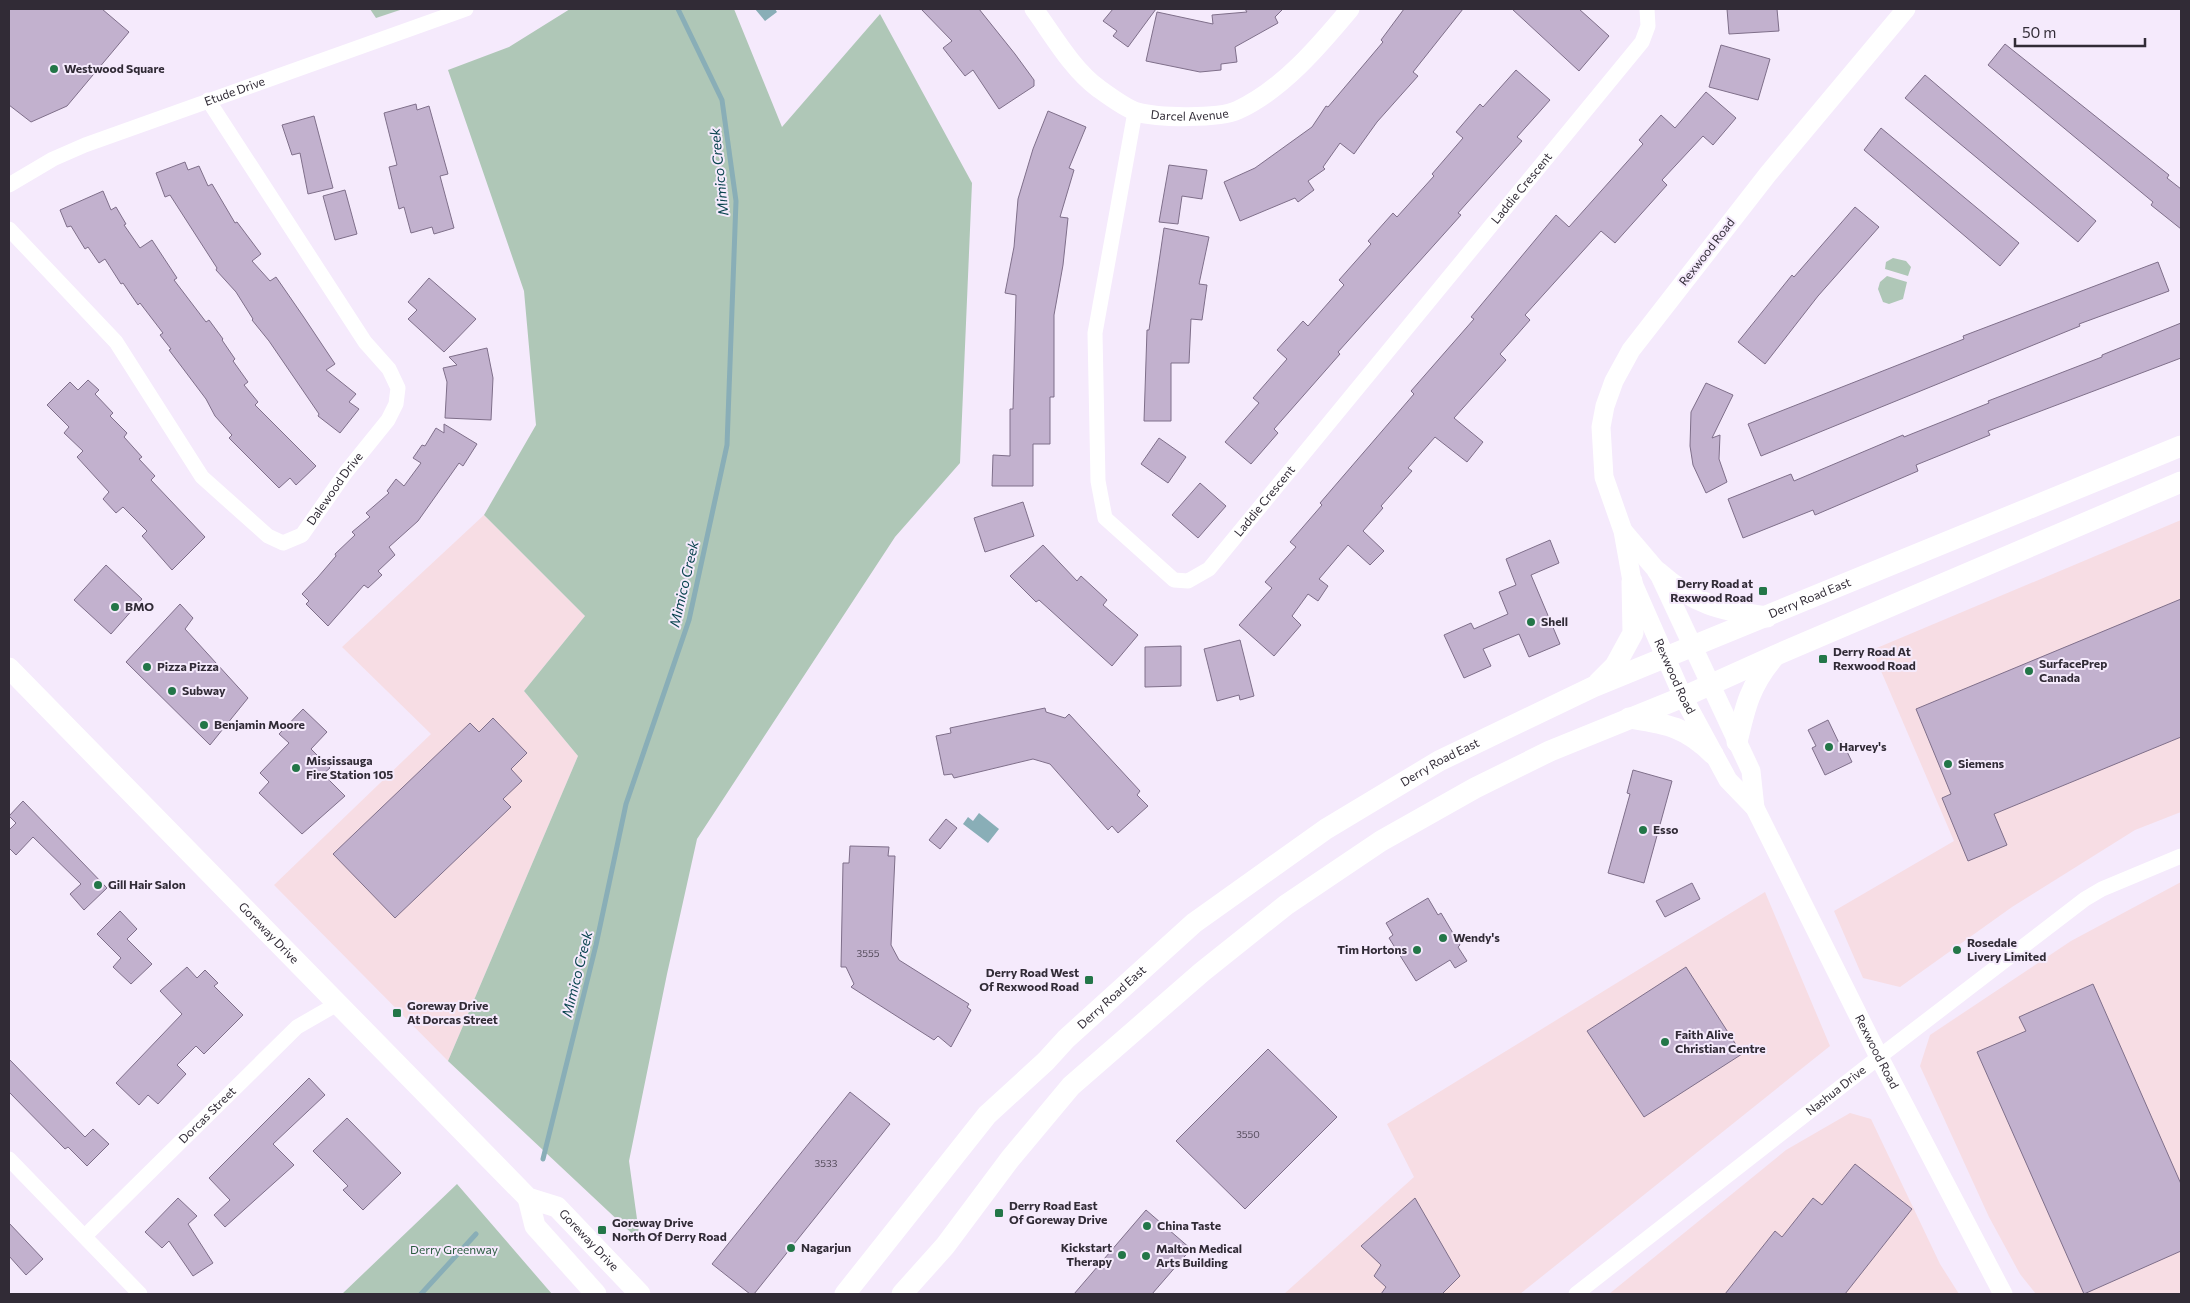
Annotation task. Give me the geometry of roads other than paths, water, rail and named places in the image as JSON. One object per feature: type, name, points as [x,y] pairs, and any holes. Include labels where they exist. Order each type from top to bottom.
[{"type":"main road","name":"Derry Road East","points":[[844,1294],[987,1115],[1046,1061],[1066,1039],[1194,923],[1326,829],[1439,761],[1593,687],[1666,659],[1692,646],[1768,617],[2181,446]]},
{"type":"main road","points":[[902,1294],[945,1246],[1010,1159],[1071,1086],[1225,954],[1286,906],[1381,841],[1524,763],[1628,718],[1683,697],[1774,656],[2181,482]]},
{"type":"main road","points":[[1658,572],[1679,591],[1715,608],[1768,617]]},
{"type":"main road","points":[[1593,687],[1615,666],[1633,633],[1632,580]]},
{"type":"main road","points":[[1737,742],[1747,699],[1758,675],[1774,656]]},
{"type":"main road","name":"Goreway Drive","points":[[9,668],[488,1159],[528,1198],[557,1207],[640,1294]]},
{"type":"main road","points":[[1628,718],[1669,725],[1697,738],[1713,754]]},
{"type":"main road","points":[[528,1198],[535,1226],[596,1294]]},
{"type":"street","name":"Etude Drive","points":[[9,186],[53,159],[84,145],[466,9]]},
{"type":"street","name":"Darcel Avenue","points":[[1034,9],[1076,66],[1097,88],[1136,112],[1172,118],[1237,111],[1269,91],[1316,50],[1350,9]]},
{"type":"street","name":"Laddie Crescent","points":[[1136,112],[1095,332],[1098,481],[1106,518],[1174,580],[1188,581],[1209,569],[1642,42],[1648,26],[1647,9]]},
{"type":"street","name":"Rexwood Road","points":[[1906,9],[1768,174],[1632,350],[1614,380],[1605,406],[1601,427],[1604,477],[1623,531],[1632,580],[1683,697],[1728,780],[1755,808],[1878,1056],[2003,1294]]},
{"type":"street","name":"Dalewood Drive","points":[[9,229],[116,342],[202,477],[268,536],[283,543],[302,535],[346,472],[388,420],[396,404],[398,388],[389,369],[365,342],[208,100]]},
{"type":"street","name":"Rexwood Road","points":[[1623,531],[1658,572],[1751,771],[1755,808]]},
{"type":"street","name":"Nashua Drive","points":[[1576,1294],[1878,1056],[2085,899],[2102,889],[2181,856]]},
{"type":"street","name":"Dorcas Street","points":[[85,1236],[297,1027],[337,1004]]},
{"type":"street","points":[[9,1159],[140,1294]]},
{"type":"waterway","name":"Mimico Creek","points":[[543,1159],[596,945],[626,804],[689,620],[727,445],[736,201],[722,100],[678,9]]},
{"type":"waterway","name":"Mimico Creek","points":[[421,1294],[476,1234]]},
{"type":"place","name":"Westwood Square","points":[[54,69]]},
{"type":"place","name":"Derry Road at Rexwood Road","points":[[1763,591]]},
{"type":"place","name":"BMO","points":[[115,607]]},
{"type":"place","name":"Shell","points":[[1531,622]]},
{"type":"place","name":"Derry Road At Rexwood Road","points":[[1823,659]]},
{"type":"place","name":"Pizza Pizza","points":[[147,667]]},
{"type":"place","name":"SurfacePrep Canada","points":[[2029,671]]},
{"type":"place","name":"Subway","points":[[172,691]]},
{"type":"place","name":"Benjamin Moore","points":[[204,725]]},
{"type":"place","name":"Harvey's","points":[[1829,747]]},
{"type":"place","name":"Siemens","points":[[1948,764]]},
{"type":"place","name":"Mississauga Fire Station 105","points":[[296,768]]},
{"type":"place","name":"Esso","points":[[1643,830]]},
{"type":"place","name":"Gill Hair Salon","points":[[98,885]]},
{"type":"place","name":"Wendy's","points":[[1443,938]]},
{"type":"place","name":"Tim Hortons","points":[[1417,950]]},
{"type":"place","name":"Rosedale Livery Limited","points":[[1957,950]]},
{"type":"place","name":"Derry Road West Of Rexwood Road","points":[[1089,980]]},
{"type":"place","name":"Goreway Drive At Dorcas Street","points":[[397,1013]]},
{"type":"place","name":"Faith Alive Christian Centre","points":[[1665,1042]]},
{"type":"place","name":"Derry Road East Of Goreway Drive","points":[[999,1213]]},
{"type":"place","name":"China Taste","points":[[1147,1226]]},
{"type":"place","name":"Goreway Drive North Of Derry Road","points":[[602,1230]]},
{"type":"place","name":"Nagarjun","points":[[791,1248]]},
{"type":"place","name":"Kickstart Therapy","points":[[1122,1255]]},
{"type":"place","name":"Malton Medical Arts Building","points":[[1146,1256]]},
{"type":"park label","name":"Derry Greenway","points":[[454,1250]]}]
